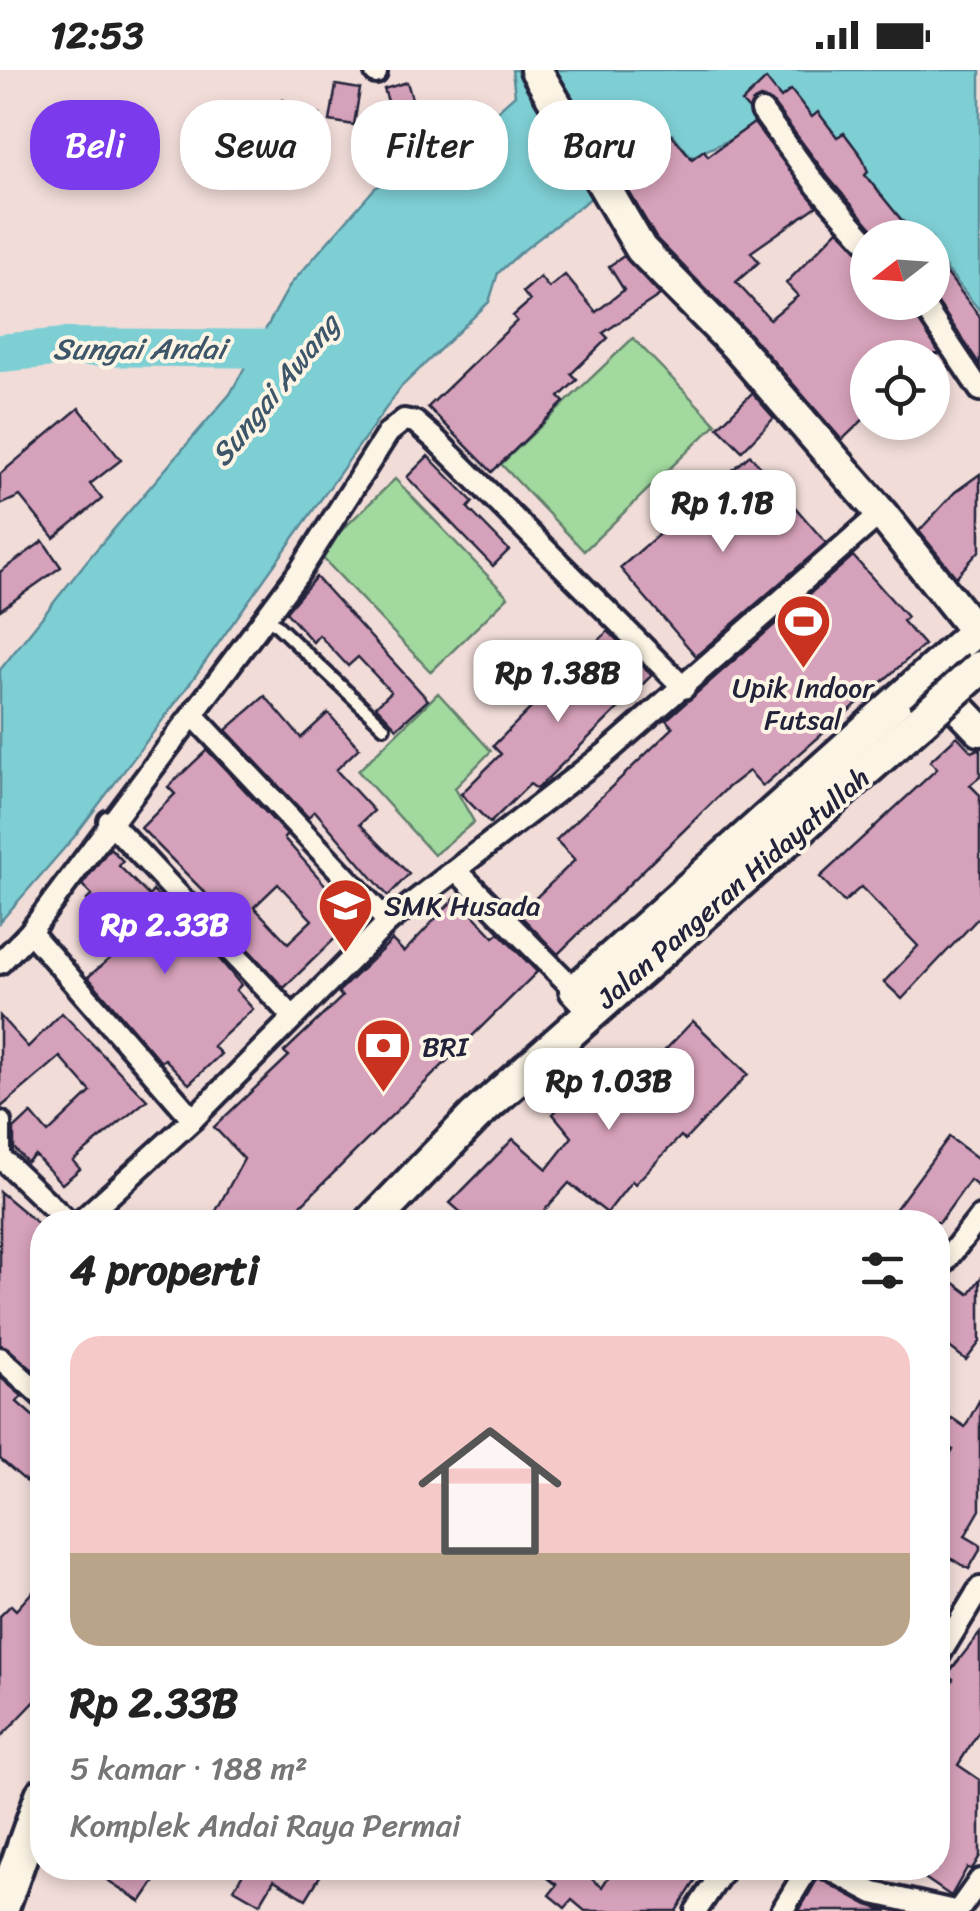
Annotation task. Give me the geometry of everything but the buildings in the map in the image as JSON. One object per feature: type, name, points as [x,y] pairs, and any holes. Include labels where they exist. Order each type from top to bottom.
[{"type":"main road","name":"Jalan Pangeran Hidayatullah","points":[[384,1210],[584,1000],[980,668]]},
{"type":"main road","points":[[1,1911],[30,1829]]},
{"type":"street","points":[[456,870],[584,1000],[928,675],[978,634],[735,345],[657,268],[536,70]]},
{"type":"street","points":[[762,110],[822,193],[850,223]]},
{"type":"street","points":[[933,320],[980,390]]},
{"type":"street","points":[[0,963],[30,932],[109,821],[267,616],[388,434],[408,419],[436,440],[684,688]]},
{"type":"street","points":[[93,1210],[192,1119],[388,922],[684,688],[881,514]]},
{"type":"street","points":[[928,675],[980,730]]},
{"type":"street","points":[[193,715],[388,922]]},
{"type":"street","points":[[109,821],[292,1015]]},
{"type":"street","points":[[30,932],[192,1119]]},
{"type":"street","points":[[0,1122],[0,1158],[55,1210]]},
{"type":"street","points":[[950,1255],[980,1218]]},
{"type":"street","points":[[0,1358],[30,1385]]},
{"type":"street","points":[[950,1637],[980,1588]]},
{"type":"street","points":[[696,1911],[716,1880]]},
{"type":"street","points":[[782,1911],[801,1880]]},
{"type":"street","points":[[850,1880],[874,1893],[956,1911],[980,1880]]},
{"type":"lane","points":[[267,616],[384,727]]},
{"type":"green space","points":[[633,338],[716,424],[584,551],[501,464]]},
{"type":"green space","points":[[395,479],[508,597],[431,672],[318,553]]},
{"type":"green space","points":[[438,693],[491,751],[455,788],[474,822],[434,855],[358,771]]},
{"type":"water","name":"Sungai Awang","points":[[512,70],[980,70],[980,311],[950,273],[950,220],[902,220],[791,106],[744,145],[734,138],[691,157],[671,136],[671,100],[528,100],[528,190],[601,190],[498,273],[489,302],[401,387],[183,693],[74,837],[0,922],[0,670],[90,557],[230,394],[290,285],[373,190],[508,190],[508,101],[515,95]]},
{"type":"waterway","name":"Sungai Andai","points":[[0,353],[65,347],[302,349]]},
{"type":"place","name":"Upik Indoor Futsal","points":[[803,670]]},
{"type":"place","name":"SMK Husada","points":[[345,954]]},
{"type":"place","name":"BRI","points":[[383,1095]]}]
